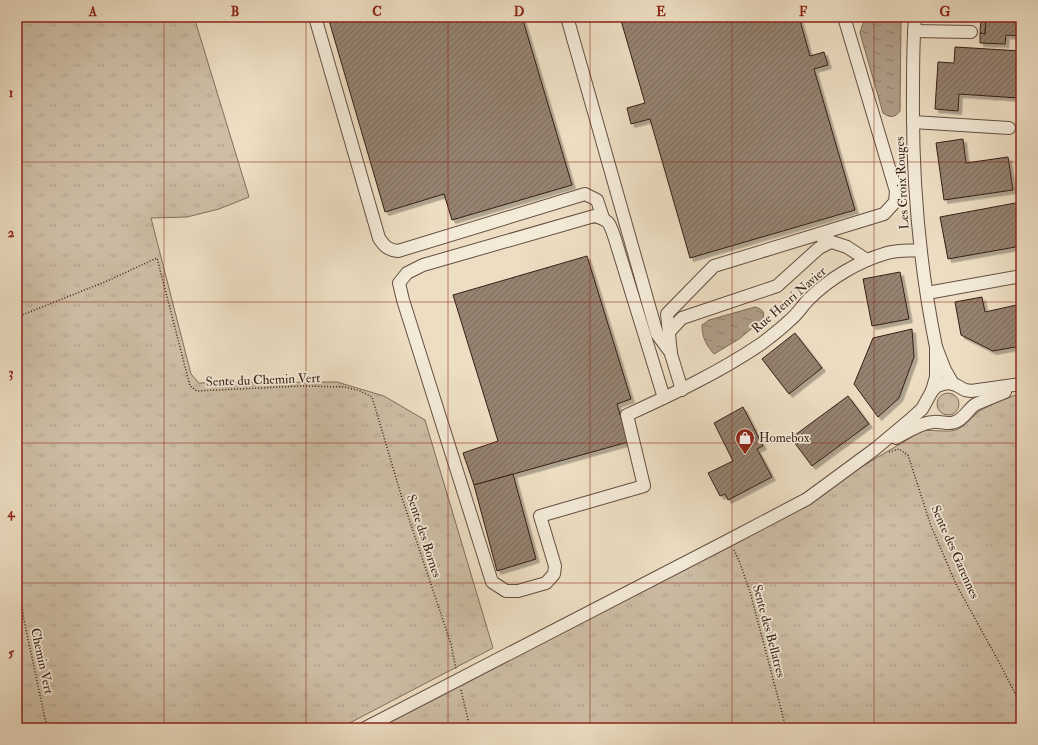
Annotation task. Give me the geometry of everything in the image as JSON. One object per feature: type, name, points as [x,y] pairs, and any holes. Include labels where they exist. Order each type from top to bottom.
[{"type":"street","points":[[315,17],[379,238],[384,245],[390,250],[398,251],[585,194],[597,200],[603,218],[609,222],[615,239],[664,398]]},
{"type":"street","points":[[567,17],[657,334],[671,354]]},
{"type":"street","points":[[682,390],[671,354],[667,314],[714,266],[884,214],[895,202],[896,191],[844,17]]},
{"type":"street","name":"Les Croix Rouges","points":[[915,17],[913,122],[916,211],[920,250],[936,347],[936,377],[930,395]]},
{"type":"street","points":[[914,31],[971,32]]},
{"type":"street","points":[[913,122],[1009,128]]},
{"type":"street","name":"Rue Henri Navier","points":[[603,218],[594,216],[423,265],[407,273],[399,283],[403,300],[492,582],[506,591],[518,591],[546,583],[554,574],[555,566],[540,516],[644,486],[627,415],[682,390],[727,366],[762,343],[789,321],[810,298],[840,274],[867,260],[889,252],[920,250]]},
{"type":"street","points":[[812,236],[847,247],[867,260]]},
{"type":"street","points":[[669,332],[682,318],[777,286],[819,248],[831,242]]},
{"type":"street","points":[[927,293],[1021,276]]},
{"type":"street","name":"Les Croix Rouges","points":[[936,347],[945,370],[958,386]]},
{"type":"street","points":[[365,728],[807,499],[875,449],[919,411],[937,386],[943,384],[958,386],[967,391],[976,391],[1021,385]]},
{"type":"street","points":[[930,395],[928,407],[930,413],[934,418],[946,424],[959,421],[976,404],[1021,385]]},
{"type":"street","points":[[958,386],[966,394],[968,400],[966,413]]},
{"type":"street","points":[[875,449],[929,422],[940,422]]},
{"type":"path","name":"Sente du Chemin Vert","points":[[17,317],[107,281],[157,258],[190,386],[197,391],[302,386],[345,387],[360,391],[372,397]]},
{"type":"path","name":"Sente des Bornes","points":[[372,397],[402,498],[451,644],[470,728]]},
{"type":"path","name":"Sente des Garennes","points":[[875,449],[888,452],[900,449],[908,455],[931,526],[956,584],[1021,705]]},
{"type":"path","name":"Sente des Bellatres","points":[[729,540],[740,563],[750,592],[786,728]]},
{"type":"path","name":"Chemin Vert","points":[[17,574],[24,620],[47,728]]},
{"type":"path","points":[[17,620],[21,618]]},
{"type":"green space","points":[[17,17],[194,17],[249,197],[219,209],[187,217],[151,218],[191,374],[199,383],[337,382],[384,396],[425,420],[493,648],[340,728],[17,728]]},
{"type":"green space","points":[[948,393],[956,396],[959,404],[956,412],[948,415],[940,412],[937,404],[940,396]]},
{"type":"green space","points":[[1021,393],[1021,728],[365,728],[807,499],[922,431],[956,430],[983,409]]},
{"type":"water","points":[[875,17],[899,17],[901,21],[900,111],[896,115],[892,116],[888,116],[883,113],[860,33],[864,22]]},
{"type":"water","points":[[755,307],[764,313],[762,320],[739,339],[714,354],[705,341],[702,325],[709,320]]},
{"type":"building","points":[[328,17],[522,17],[572,185],[452,220],[444,194],[385,212]]},
{"type":"building","points":[[620,17],[799,17],[810,56],[824,52],[828,65],[814,69],[855,210],[690,258],[650,119],[631,124],[627,108],[645,103]]},
{"type":"building","points":[[981,17],[986,17],[985,34],[980,33]]},
{"type":"building","points":[[986,17],[1021,17],[1021,36],[1006,35],[1005,44],[980,43],[980,33],[985,34]]},
{"type":"building","points":[[955,47],[1021,51],[1018,98],[959,94],[958,111],[935,109],[938,62],[954,63]]},
{"type":"building","points":[[963,139],[966,163],[1008,157],[1013,190],[944,200],[936,143]]},
{"type":"building","points":[[1021,202],[1021,246],[948,259],[940,217]]},
{"type":"building","points":[[587,256],[631,399],[617,404],[628,442],[474,485],[463,453],[498,441],[453,295]]},
{"type":"building","points":[[900,272],[909,319],[872,326],[863,279]]},
{"type":"building","points":[[982,297],[985,312],[1021,304],[1021,346],[993,351],[961,335],[955,302]]},
{"type":"building","points":[[912,329],[914,357],[899,398],[878,417],[854,384],[873,338]]},
{"type":"building","points":[[795,333],[822,368],[789,394],[762,359]]},
{"type":"building","points":[[848,396],[869,424],[812,466],[791,438]]},
{"type":"building","name":"Homebox","points":[[743,407],[763,446],[757,449],[772,477],[728,500],[725,494],[720,496],[708,473],[733,461],[714,423]]},
{"type":"building","points":[[513,474],[536,559],[497,571],[474,485]]},
{"type":"place","name":"Homebox","points":[[745,455]]}]
